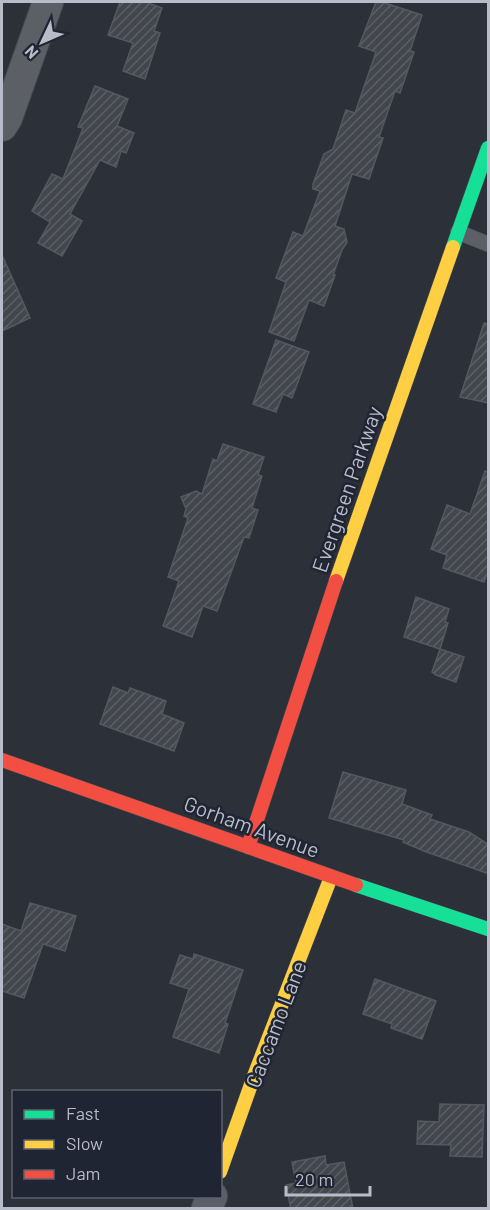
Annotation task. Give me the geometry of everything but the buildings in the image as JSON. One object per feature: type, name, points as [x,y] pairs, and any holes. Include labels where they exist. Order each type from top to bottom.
[{"type":"street","points":[[2,126],[7,118],[48,2]]},
{"type":"street","name":"Evergreen Parkway","points":[[248,847],[349,542],[489,148]]},
{"type":"street","name":"Gorham Avenue","points":[[2,760],[331,877],[489,929]]},
{"type":"street","name":"Caccamo Lane","points":[[222,1166],[254,1076],[331,877]]},
{"type":"lane","points":[[458,232],[489,244]]},
{"type":"traffic: fast","points":[[453,247],[488,148]]},
{"type":"traffic: fast","points":[[356,885],[488,929]]},
{"type":"traffic: slow","points":[[336,581],[453,247]]},
{"type":"traffic: slow","points":[[222,1166],[254,1076],[331,877]]},
{"type":"traffic: jam","points":[[248,847],[336,581]]},
{"type":"traffic: jam","points":[[2,760],[356,885]]}]
